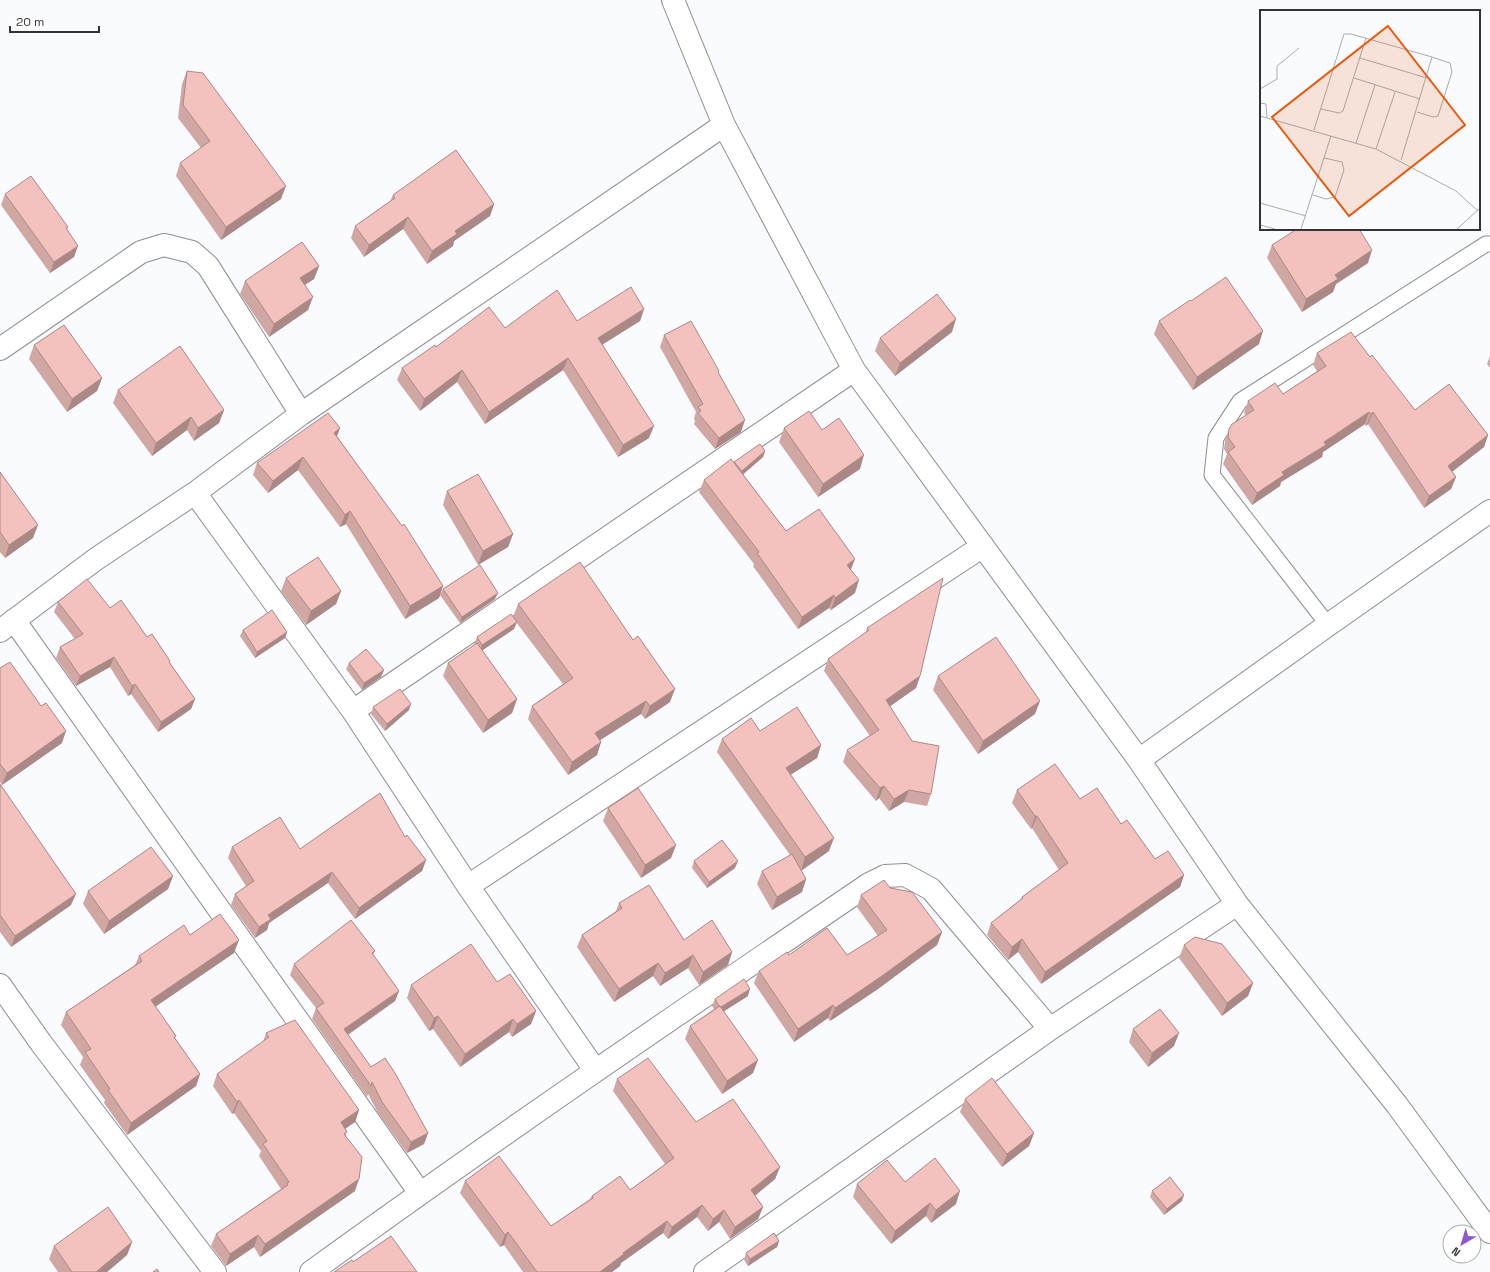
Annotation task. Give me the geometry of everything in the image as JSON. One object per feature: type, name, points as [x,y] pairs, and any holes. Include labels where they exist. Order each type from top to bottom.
[{"type":"street","points":[[673,0],[724,125],[854,370],[1139,760],[1237,904],[1398,1105],[1490,1232]]},
{"type":"street","points":[[420,1193],[7,626],[96,559],[195,493],[300,414],[724,125]]},
{"type":"street","points":[[0,349],[141,252],[164,245],[192,252],[208,266],[300,414]]},
{"type":"street","points":[[353,711],[854,370]]},
{"type":"street","points":[[195,493],[353,711],[468,886],[596,1070]]},
{"type":"street","points":[[1139,760],[1328,624],[1490,511]]},
{"type":"street","points":[[468,886],[983,546]]},
{"type":"street","points":[[311,1272],[420,1193],[596,1070],[869,884],[885,876],[905,875],[931,889],[1050,1029]]},
{"type":"street","points":[[705,1272],[1050,1029],[1237,904]]},
{"type":"street","points":[[0,984],[41,1043],[215,1272]]},
{"type":"lane","points":[[1328,624],[1212,475],[1216,438],[1240,401],[1486,244],[1490,244]]},
{"type":"building","points":[[187,71],[203,73],[286,186],[226,227],[180,163],[210,141],[183,105]]},
{"type":"building","points":[[456,150],[494,204],[455,231],[457,234],[432,251],[408,217],[369,245],[355,226],[395,198],[393,195]]},
{"type":"building","points":[[31,176],[68,227],[66,228],[78,246],[54,262],[5,194]]},
{"type":"building","points":[[1295,230],[1360,230],[1372,250],[1335,275],[1338,279],[1306,299],[1272,245]]},
{"type":"building","points":[[302,242],[319,266],[300,278],[313,297],[274,324],[245,281]]},
{"type":"building","points":[[1226,277],[1263,331],[1197,377],[1159,321]]},
{"type":"building","points":[[631,287],[644,309],[598,338],[654,426],[623,445],[568,358],[489,412],[462,370],[424,399],[402,368],[435,345],[436,347],[489,307],[505,328],[557,290],[577,321]]},
{"type":"building","points":[[937,294],[956,319],[900,363],[880,338]]},
{"type":"building","points":[[691,321],[745,420],[719,438],[698,413],[701,411],[698,407],[703,404],[664,335]]},
{"type":"building","points":[[64,325],[102,378],[72,399],[34,345]]},
{"type":"building","points":[[1351,332],[1370,357],[1372,355],[1415,410],[1449,384],[1488,435],[1448,466],[1456,477],[1429,496],[1373,412],[1371,414],[1369,412],[1324,442],[1326,445],[1282,472],[1284,475],[1257,493],[1228,452],[1235,447],[1228,437],[1229,429],[1232,424],[1254,410],[1248,401],[1275,383],[1283,394],[1326,366],[1317,353]]},
{"type":"building","points":[[180,346],[224,410],[198,428],[191,417],[156,443],[118,390]]},
{"type":"building","points":[[809,411],[822,430],[839,418],[864,455],[823,484],[784,428]]},
{"type":"building","points":[[328,413],[340,428],[334,433],[402,526],[404,524],[443,586],[410,606],[350,511],[345,515],[303,457],[273,481],[257,463]]},
{"type":"building","points":[[760,444],[765,451],[742,471],[734,462]]},
{"type":"building","points":[[731,459],[786,531],[819,509],[855,559],[847,565],[859,580],[835,598],[834,595],[802,617],[757,553],[759,552],[704,480]]},
{"type":"building","points":[[0,472],[38,525],[9,545],[0,532]]},
{"type":"building","points":[[478,474],[513,534],[483,551],[447,491]]},
{"type":"building","points":[[318,557],[341,591],[311,611],[286,578]]},
{"type":"building","points":[[580,562],[633,640],[638,636],[675,689],[650,706],[646,701],[595,733],[601,742],[572,762],[532,706],[573,678],[518,604]]},
{"type":"building","points":[[480,565],[498,593],[462,617],[443,589]]},
{"type":"building","points":[[943,578],[920,676],[886,700],[912,741],[939,746],[931,794],[909,790],[894,799],[884,786],[880,788],[847,750],[879,730],[828,659],[869,630],[867,628]]},
{"type":"building","points":[[87,579],[110,608],[121,600],[147,637],[152,634],[170,661],[169,662],[195,699],[161,722],[135,684],[132,686],[114,657],[80,676],[60,647],[83,634],[58,602]]},
{"type":"building","points":[[272,610],[287,632],[257,652],[243,630]]},
{"type":"building","points":[[511,614],[517,622],[482,645],[477,637]]},
{"type":"building","points":[[996,637],[1040,701],[983,741],[938,676]]},
{"type":"building","points":[[477,643],[517,699],[488,720],[448,663]]},
{"type":"building","points":[[366,649],[384,670],[364,683],[349,663]]},
{"type":"building","points":[[10,662],[41,706],[46,703],[66,731],[7,773],[0,764],[0,668]]},
{"type":"building","points":[[400,689],[411,704],[387,724],[373,707]]},
{"type":"building","points":[[797,707],[821,745],[786,768],[834,838],[805,857],[722,739],[751,718],[760,731]]},
{"type":"building","points":[[1055,764],[1080,799],[1097,788],[1121,824],[1127,820],[1155,859],[1168,851],[1184,875],[1045,972],[1022,939],[1012,947],[991,923],[1023,898],[1022,897],[1068,863],[1037,816],[1035,816],[1017,790]]},
{"type":"building","points":[[0,784],[76,894],[15,936],[0,915]]},
{"type":"building","points":[[638,788],[676,845],[645,865],[608,808]]},
{"type":"building","points":[[380,793],[405,837],[407,835],[426,860],[359,908],[332,872],[268,915],[271,919],[259,927],[235,894],[254,881],[232,847],[280,817],[300,849]]},
{"type":"building","points":[[722,840],[738,861],[709,882],[694,861]]},
{"type":"building","points":[[151,847],[173,876],[109,921],[88,891]]},
{"type":"building","points":[[792,854],[806,879],[777,897],[762,871]]},
{"type":"building","points":[[884,880],[890,888],[912,892],[942,932],[835,1008],[833,1005],[798,1029],[759,971],[787,952],[789,955],[827,928],[847,955],[887,930],[861,895]]},
{"type":"building","points":[[649,885],[684,940],[712,920],[732,952],[703,972],[693,955],[665,973],[658,963],[619,989],[582,935],[622,908],[619,903]]},
{"type":"building","points":[[220,914],[239,940],[151,1000],[176,1036],[174,1037],[200,1074],[131,1123],[108,1090],[110,1089],[85,1052],[91,1049],[66,1012],[142,961],[139,956],[184,925],[190,935]]},
{"type":"building","points":[[351,920],[375,951],[372,953],[399,991],[344,1029],[371,1067],[385,1058],[395,1073],[428,1133],[411,1142],[382,1102],[372,1082],[371,1086],[316,1008],[324,1003],[294,964]]},
{"type":"building","points":[[1195,937],[1222,944],[1253,983],[1227,1003],[1184,945]]},
{"type":"building","points":[[471,944],[497,982],[510,974],[536,1011],[517,1024],[513,1019],[465,1054],[438,1016],[434,1018],[411,985]]},
{"type":"building","points":[[744,979],[750,989],[721,1007],[719,1006],[715,999]]},
{"type":"building","points":[[720,1006],[758,1060],[727,1081],[690,1026]]},
{"type":"building","points":[[1160,1009],[1179,1033],[1152,1053],[1133,1029]]},
{"type":"building","points":[[295,1020],[359,1110],[341,1122],[347,1132],[344,1134],[362,1157],[359,1179],[265,1244],[258,1235],[230,1254],[216,1234],[288,1185],[287,1183],[289,1182],[263,1144],[267,1141],[239,1100],[237,1102],[217,1074],[269,1037],[266,1033]]},
{"type":"building","points":[[648,1058],[696,1122],[733,1099],[780,1167],[751,1190],[763,1207],[735,1227],[724,1210],[713,1219],[702,1205],[672,1227],[667,1221],[600,1272],[537,1272],[508,1232],[505,1235],[465,1181],[499,1156],[551,1226],[593,1198],[592,1196],[620,1176],[630,1190],[674,1158],[617,1079]]},
{"type":"building","points":[[992,1078],[1034,1133],[1007,1154],[965,1099]]},
{"type":"building","points":[[935,1158],[960,1191],[936,1210],[930,1203],[895,1231],[857,1184],[887,1160],[905,1182]]},
{"type":"building","points":[[1170,1177],[1184,1195],[1167,1209],[1152,1191]]},
{"type":"building","points":[[108,1207],[132,1242],[96,1272],[72,1272],[54,1246]]},
{"type":"building","points":[[774,1233],[779,1241],[750,1259],[746,1253]]},
{"type":"building","points":[[391,1236],[417,1272],[334,1272],[352,1260],[353,1262]]}]
